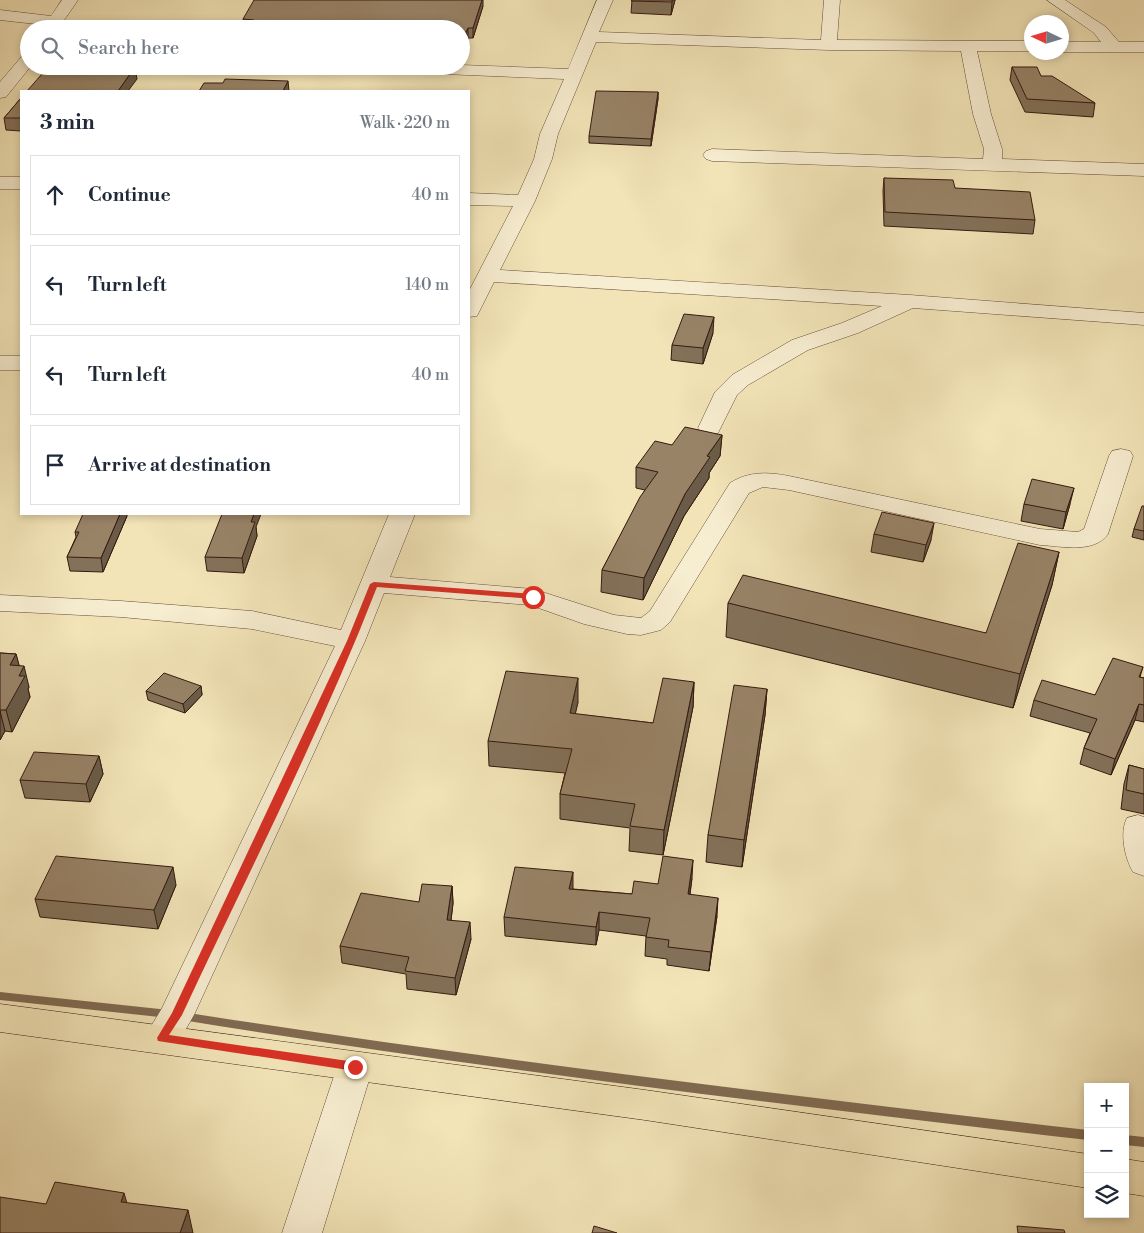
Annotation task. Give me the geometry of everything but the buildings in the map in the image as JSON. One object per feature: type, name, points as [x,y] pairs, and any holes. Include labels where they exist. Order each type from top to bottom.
[{"type":"main road","points":[[0,1018],[162,1038],[355,1067],[655,1107],[1084,1170]]},
{"type":"main road","points":[[1129,1177],[1144,1179]]},
{"type":"street","points":[[56,20],[70,0]]},
{"type":"street","points":[[470,309],[526,201],[543,160],[548,134],[572,74],[606,0]]},
{"type":"street","points":[[829,45],[832,0]]},
{"type":"street","points":[[1055,0],[1100,30],[1114,47]]},
{"type":"street","points":[[0,15],[26,20]]},
{"type":"street","points":[[590,37],[829,45],[1024,46]]},
{"type":"street","points":[[968,46],[982,114],[993,149],[992,164]]},
{"type":"street","points":[[1069,47],[1144,47]]},
{"type":"street","points":[[0,93],[20,69]]},
{"type":"street","points":[[470,70],[572,74]]},
{"type":"street","points":[[712,154],[1144,170]]},
{"type":"street","points":[[0,183],[20,183]]},
{"type":"street","points":[[470,199],[526,201]]},
{"type":"street","points":[[487,275],[910,301],[1144,319]]},
{"type":"street","points":[[710,428],[727,392],[740,380],[800,345],[850,328],[910,301]]},
{"type":"street","points":[[0,363],[20,362]]},
{"type":"street","points":[[374,584],[533,597],[558,604],[611,624],[633,627],[650,625],[660,616],[739,488],[749,480],[766,480],[789,484],[1040,536],[1081,540],[1095,534],[1121,456]]},
{"type":"street","points":[[162,1038],[176,1015],[352,641],[402,515]]},
{"type":"street","points":[[0,603],[121,609],[252,620],[352,641]]},
{"type":"street","points":[[1138,826],[1144,864]]},
{"type":"street","points":[[302,1233],[355,1067]]},
{"type":"waterway","points":[[0,996],[169,1014]]},
{"type":"waterway","points":[[182,1016],[408,1051],[521,1066],[1084,1135]]},
{"type":"waterway","points":[[1129,1140],[1144,1142]]},
{"type":"route","points":[[355,1067],[162,1038],[176,1015],[258,844],[352,641],[374,584],[533,597]]}]
